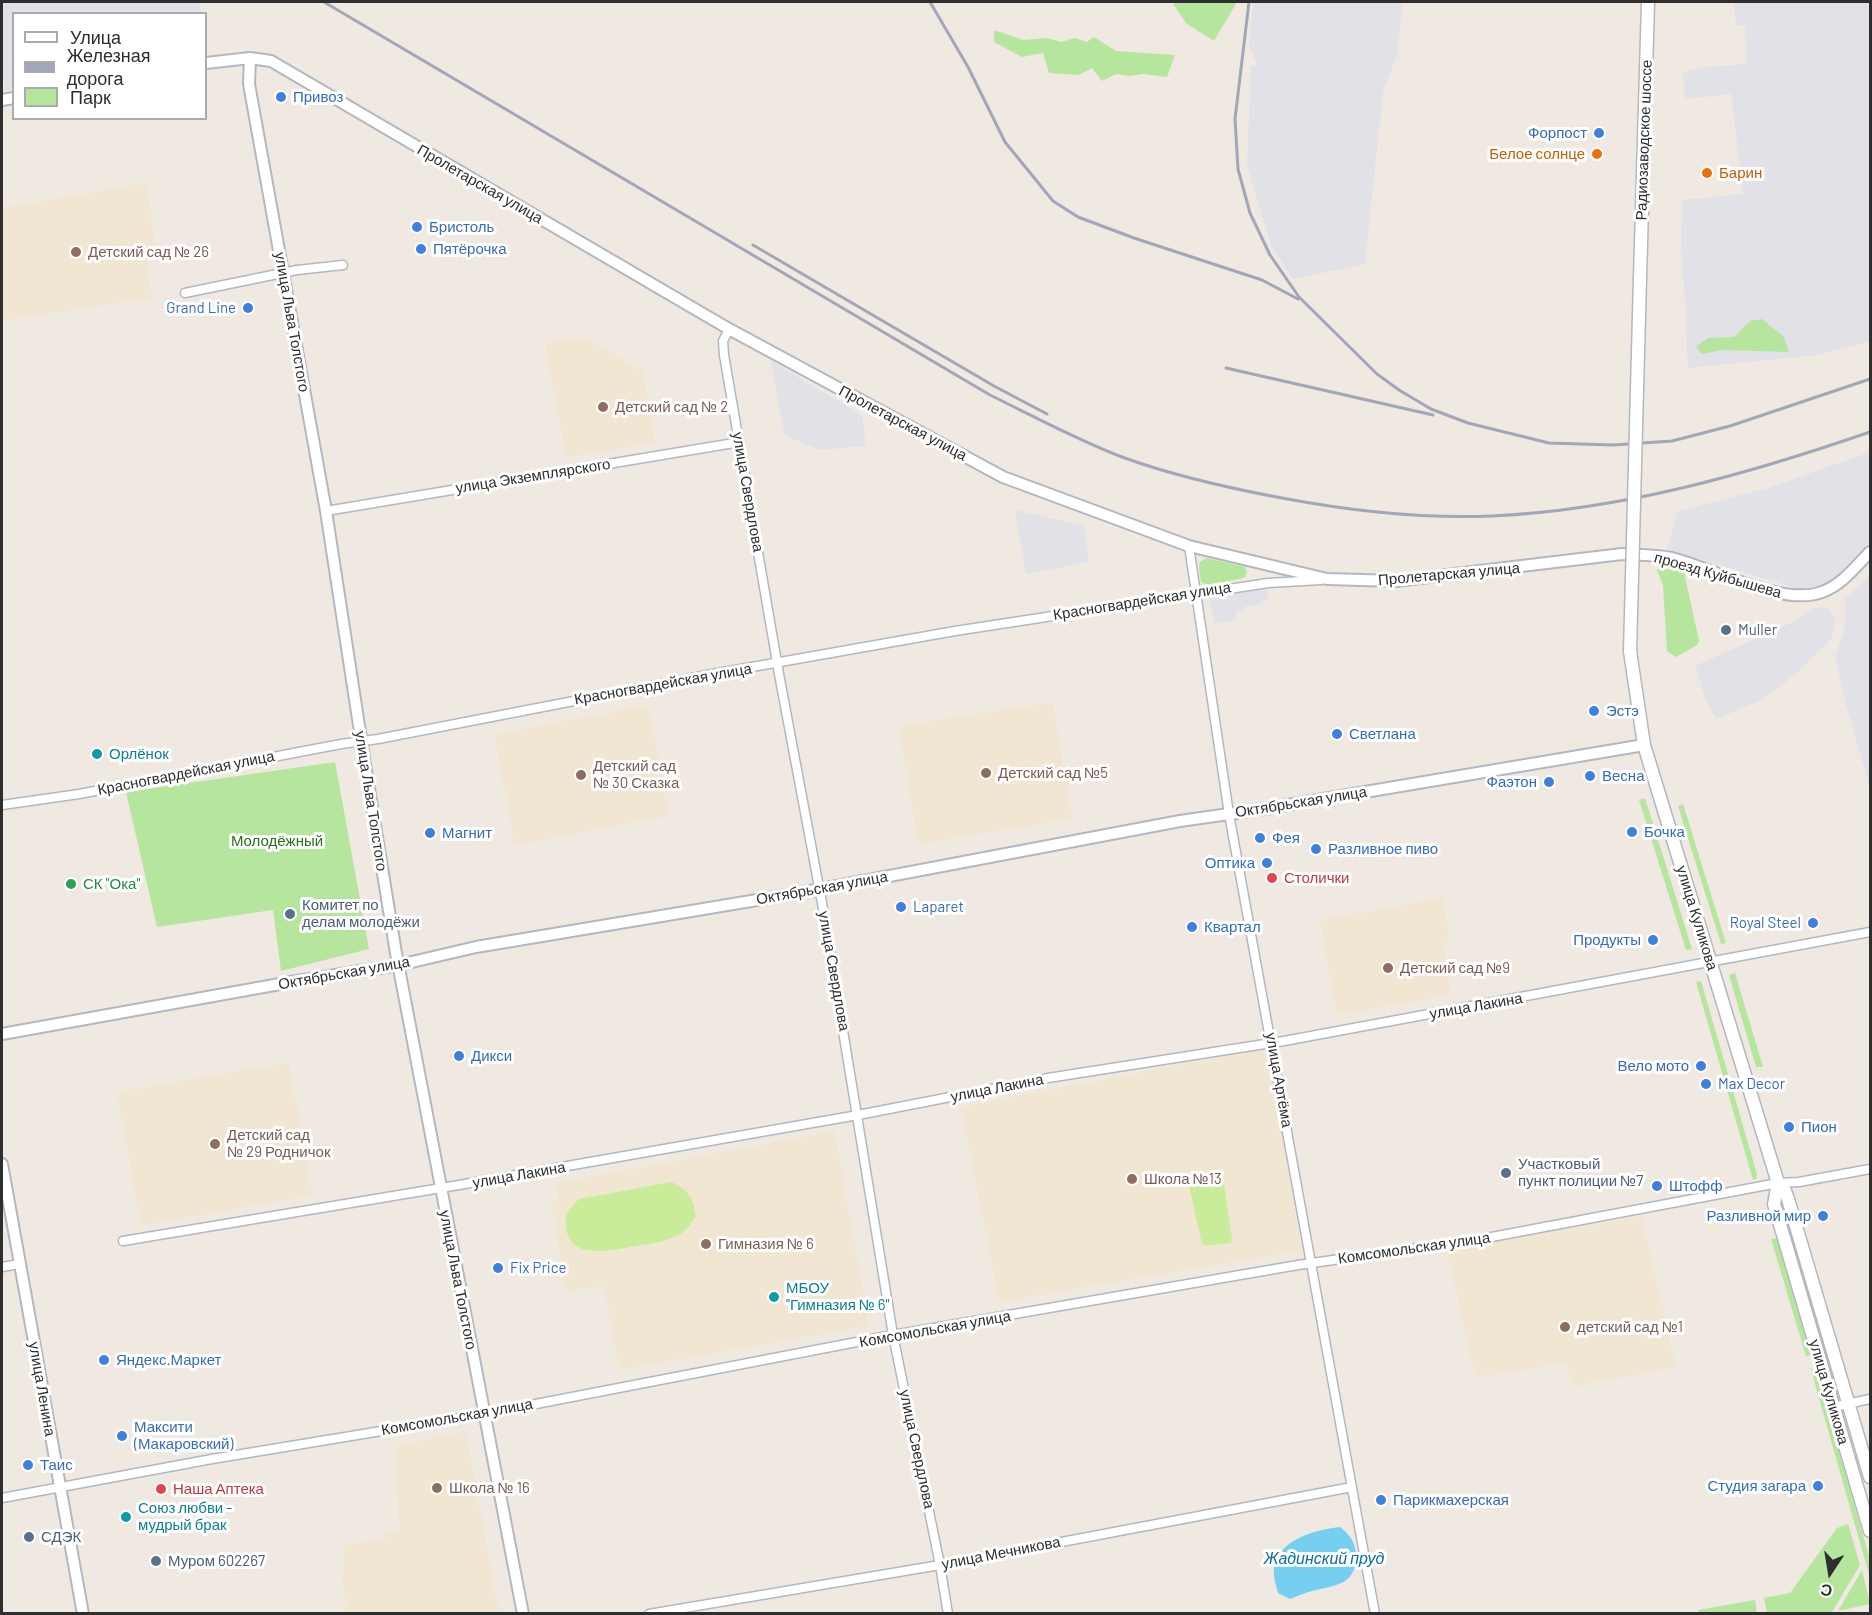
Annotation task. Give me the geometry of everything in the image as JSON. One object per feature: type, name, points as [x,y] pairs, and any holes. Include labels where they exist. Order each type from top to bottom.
[{"type":"main road","name":"Радиозаводское шоссе","points":[[1630,651],[1648,2]]},
{"type":"main road","name":"улица Куликова","points":[[1630,651],[1644,745],[1778,1183],[1788,1199],[1870,1477]]},
{"type":"main road","name":"улица Куликова","points":[[1778,1183],[1774,1204],[1870,1531]]},
{"type":"street","points":[[207,63],[250,58]]},
{"type":"street","name":"улица Льва Толстого","points":[[250,58],[249,84],[326,511],[361,741],[399,965],[523,1614]]},
{"type":"street","name":"Пролетарская улица","points":[[250,58],[271,61],[729,329],[1003,477],[1189,546],[1327,579],[1396,581],[1622,554]]},
{"type":"street","points":[[185,293],[284,273],[343,265]]},
{"type":"street","name":"улица Свердлова","points":[[729,329],[723,341],[723,355],[820,889],[893,1335],[948,1614]]},
{"type":"street","name":"улица Экземплярского","points":[[326,511],[740,442]]},
{"type":"street","name":"улица Артёма","points":[[1189,546],[1229,814],[1375,1614]]},
{"type":"street","name":"проезд Куйбышева","points":[[1622,554],[1672,558],[1794,596],[1822,592],[1835,585],[1870,552]]},
{"type":"street","name":"Красногвардейская улица","points":[[2,805],[79,794],[966,629],[1268,583],[1327,579]]},
{"type":"street","name":"Октябрьская улица","points":[[2,1034],[399,965],[476,947],[820,889],[1180,821],[1644,745]]},
{"type":"street","name":"улица Лакина","points":[[123,1241],[858,1115],[1048,1078],[1272,1042],[1870,932]]},
{"type":"street","name":"улица Ленина","points":[[2,1164],[83,1614]]},
{"type":"street","name":"Комсомольская улица","points":[[2,1498],[212,1459],[484,1414],[893,1335],[1311,1263],[1481,1239],[1778,1183],[1799,1182],[1870,1169]]},
{"type":"street","points":[[2,1267],[19,1264]]},
{"type":"street","points":[[1833,1407],[1870,1399]]},
{"type":"street","name":"улица Мечникова","points":[[649,1614],[940,1565],[1352,1487]]},
{"type":"shaded area","points":[[2,2],[200,2],[201,12],[12,12],[12,89],[5,91],[2,67]]},
{"type":"shaded area","points":[[1253,2],[1403,2],[1397,55],[1383,92],[1365,264],[1293,279],[1272,248],[1247,166],[1251,67],[1258,65],[1249,47]]},
{"type":"shaded area","points":[[1734,2],[1870,2],[1870,341],[1818,355],[1688,368],[1682,273],[1683,200],[1743,194],[1731,94],[1687,99],[1684,93],[1683,72],[1708,67],[1747,64],[1745,25],[1736,25]]},
{"type":"shaded area","name":"Детский сад № 26","points":[[147,183],[156,250],[146,254],[152,298],[2,321],[2,208]]},
{"type":"shaded area","name":"Детский сад № 2","points":[[584,338],[643,371],[655,443],[566,458],[545,343]]},
{"type":"shaded area","points":[[771,361],[862,415],[866,446],[819,450],[784,435]]},
{"type":"shaded area","points":[[1870,452],[1870,544],[1843,571],[1824,585],[1799,589],[1667,549],[1678,511],[1768,488]]},
{"type":"shaded area","points":[[1015,510],[1084,526],[1089,562],[1026,574]]},
{"type":"shaded area","points":[[1870,575],[1870,787],[1835,658],[1845,627],[1845,599]]},
{"type":"shaded area","points":[[1267,588],[1269,600],[1236,611],[1237,620],[1214,624],[1209,597]]},
{"type":"shaded area","points":[[1813,608],[1828,608],[1836,618],[1831,640],[1793,676],[1761,700],[1716,719],[1706,700],[1695,666],[1795,621]]},
{"type":"shaded area","name":"Детский сад №5","points":[[1053,702],[1072,819],[918,844],[899,726]]},
{"type":"shaded area","name":"Детский сад № 30 Сказка","points":[[648,705],[669,816],[515,845],[494,735]]},
{"type":"shaded area","name":"Детский сад №9","points":[[1443,898],[1450,940],[1443,942],[1451,995],[1337,1015],[1320,920]]},
{"type":"shaded area","name":"Школа №13","points":[[1267,1048],[1302,1251],[999,1302],[961,1107]]},
{"type":"shaded area","name":"Детский сад № 29 Родничок","points":[[289,1062],[313,1195],[141,1226],[117,1092]]},
{"type":"shaded area","name":"Гимназия № 6","points":[[835,1131],[869,1326],[619,1370],[604,1286],[566,1291],[551,1202],[559,1201],[556,1183]]},
{"type":"shaded area","name":"детский сад №1","points":[[1642,1216],[1676,1367],[1572,1387],[1566,1363],[1475,1377],[1447,1250]]},
{"type":"shaded area","name":"Школа № 16","points":[[466,1431],[499,1613],[347,1613],[342,1583],[345,1544],[385,1540],[384,1533],[399,1531],[396,1445]]},
{"type":"green space","points":[[1178,2],[1237,2],[1214,41],[1187,24],[1173,4]]},
{"type":"green space","points":[[994,30],[1023,40],[1047,38],[1061,42],[1075,38],[1087,42],[1094,37],[1116,51],[1175,55],[1167,77],[1116,74],[1102,81],[1092,68],[1079,75],[1049,73],[1043,53],[1022,57],[994,42]]},
{"type":"green space","points":[[1762,319],[1784,337],[1789,352],[1721,350],[1702,354],[1696,347],[1708,338],[1734,337],[1750,321]]},
{"type":"green space","points":[[1206,558],[1245,567],[1247,573],[1244,578],[1209,585],[1201,582],[1199,568],[1200,562]]},
{"type":"green space","points":[[1659,567],[1684,572],[1699,641],[1697,645],[1676,657],[1667,651],[1663,585],[1657,570]]},
{"type":"green space","name":"Молодёжный","points":[[335,762],[369,949],[281,971],[273,910],[157,927],[126,792]]},
{"type":"green space","points":[[1645,798],[1692,949],[1686,950],[1639,800]]},
{"type":"green space","points":[[1683,804],[1726,943],[1721,944],[1678,806]]},
{"type":"green space","points":[[1735,973],[1763,1067],[1756,1067],[1729,975]]},
{"type":"green space","points":[[1701,981],[1757,1174],[1756,1179],[1753,1180],[1696,982]]},
{"type":"green space","points":[[1219,1172],[1223,1176],[1232,1239],[1231,1243],[1206,1246],[1202,1244],[1188,1181],[1190,1177]]},
{"type":"green space","points":[[671,1182],[689,1195],[696,1216],[687,1228],[674,1238],[615,1250],[593,1251],[575,1245],[569,1237],[566,1226],[567,1214],[579,1199]]},
{"type":"green space","points":[[1784,1199],[1841,1393],[1836,1394],[1779,1200]]},
{"type":"green space","points":[[1777,1238],[1811,1355],[1806,1356],[1771,1239]]},
{"type":"green space","points":[[1816,1369],[1870,1560],[1870,1578],[1811,1370]]},
{"type":"green space","points":[[1848,1524],[1860,1565],[1832,1612],[1767,1613],[1764,1598],[1790,1593],[1837,1528]]},
{"type":"green space","points":[[1862,1570],[1870,1604],[1838,1611]]},
{"type":"green space","points":[[1755,1600],[1757,1613],[1699,1613],[1698,1610]]},
{"type":"water","name":"Жадинский пруд","points":[[1340,1527],[1351,1538],[1356,1554],[1353,1572],[1349,1578],[1337,1585],[1290,1599],[1278,1593],[1274,1577],[1275,1563],[1287,1546],[1296,1539],[1318,1531]]},
{"type":"railway","points":[[324,2],[990,395],[1105,450],[1181,476],[1308,503],[1360,510],[1413,515],[1492,516],[1589,506],[1684,488],[1778,462],[1870,432]]},
{"type":"railway","points":[[930,2],[968,67],[1005,142],[1053,201],[1078,217],[1262,280],[1298,299]]},
{"type":"railway","points":[[1249,2],[1235,119],[1238,169],[1250,213],[1270,255],[1299,297],[1377,374],[1399,390],[1431,409],[1468,423],[1549,443],[1613,445],[1672,441],[1730,426],[1870,379]]},
{"type":"railway","points":[[753,245],[994,386],[1047,414]]},
{"type":"railway","points":[[1226,368],[1433,415]]},
{"type":"place","name":"Привоз","points":[[281,97]]},
{"type":"place","name":"Форпост","points":[[1599,133]]},
{"type":"place","name":"Белое солнце","points":[[1597,154]]},
{"type":"place","name":"Барин","points":[[1707,173]]},
{"type":"place","name":"Бристоль","points":[[417,227]]},
{"type":"place","name":"Пятёрочка","points":[[421,249]]},
{"type":"place","name":"Детский сад № 26","points":[[76,252]]},
{"type":"place","name":"Grand Line","points":[[248,308]]},
{"type":"place","name":"Детский сад № 2","points":[[603,407]]},
{"type":"place","name":"Muller","points":[[1726,630]]},
{"type":"place","name":"Эстэ","points":[[1594,711]]},
{"type":"place","name":"Светлана","points":[[1337,734]]},
{"type":"place","name":"Орлёнок","points":[[97,754]]},
{"type":"place","name":"Детский сад №5","points":[[986,773]]},
{"type":"place","name":"Детский сад № 30 Сказка","points":[[581,775]]},
{"type":"place","name":"Весна","points":[[1590,776]]},
{"type":"place","name":"Фаэтон","points":[[1549,782]]},
{"type":"place","name":"Бочка","points":[[1632,832]]},
{"type":"place","name":"Магнит","points":[[430,833]]},
{"type":"place","name":"Фея","points":[[1260,838]]},
{"type":"place","name":"Разливное пиво","points":[[1316,849]]},
{"type":"place","name":"Оптика","points":[[1267,863]]},
{"type":"place","name":"Столички","points":[[1272,878]]},
{"type":"place","name":"СК \"Ока\"","points":[[71,884]]},
{"type":"place","name":"Laparet","points":[[901,907]]},
{"type":"place","name":"Комитет по делам молодёжи","points":[[290,914]]},
{"type":"place","name":"Royal Steel","points":[[1813,923]]},
{"type":"place","name":"Квартал","points":[[1192,927]]},
{"type":"place","name":"Продукты","points":[[1653,940]]},
{"type":"place","name":"Детский сад №9","points":[[1388,968]]},
{"type":"place","name":"Дикси","points":[[459,1056]]},
{"type":"place","name":"Вело мото","points":[[1701,1066]]},
{"type":"place","name":"Max Decor","points":[[1706,1084]]},
{"type":"place","name":"Пион","points":[[1789,1127]]},
{"type":"place","name":"Детский сад № 29 Родничок","points":[[215,1144]]},
{"type":"place","name":"Участковый пункт полиции №7","points":[[1506,1173]]},
{"type":"place","name":"Школа №13","points":[[1132,1179]]},
{"type":"place","name":"Штофф","points":[[1657,1186]]},
{"type":"place","name":"Разливной мир","points":[[1823,1216]]},
{"type":"place","name":"Гимназия № 6","points":[[706,1244]]},
{"type":"place","name":"Fix Price","points":[[498,1268]]},
{"type":"place","name":"МБОУ \"Гимназия № 6\"","points":[[774,1297]]},
{"type":"place","name":"детский сад №1","points":[[1565,1327]]},
{"type":"place","name":"Яндекс.Маркет","points":[[104,1360]]},
{"type":"place","name":"Максити (Макаровский)","points":[[122,1436]]},
{"type":"place","name":"Таис","points":[[28,1465]]},
{"type":"place","name":"Студия загара","points":[[1818,1486]]},
{"type":"place","name":"Школа № 16","points":[[437,1488]]},
{"type":"place","name":"Наша Аптека","points":[[161,1489]]},
{"type":"place","name":"Парикмахерская","points":[[1381,1500]]},
{"type":"place","name":"Союз любви - мудрый брак","points":[[126,1517]]},
{"type":"place","name":"СДЭК","points":[[29,1537]]},
{"type":"place","name":"Муром 602267","points":[[156,1561]]}]
